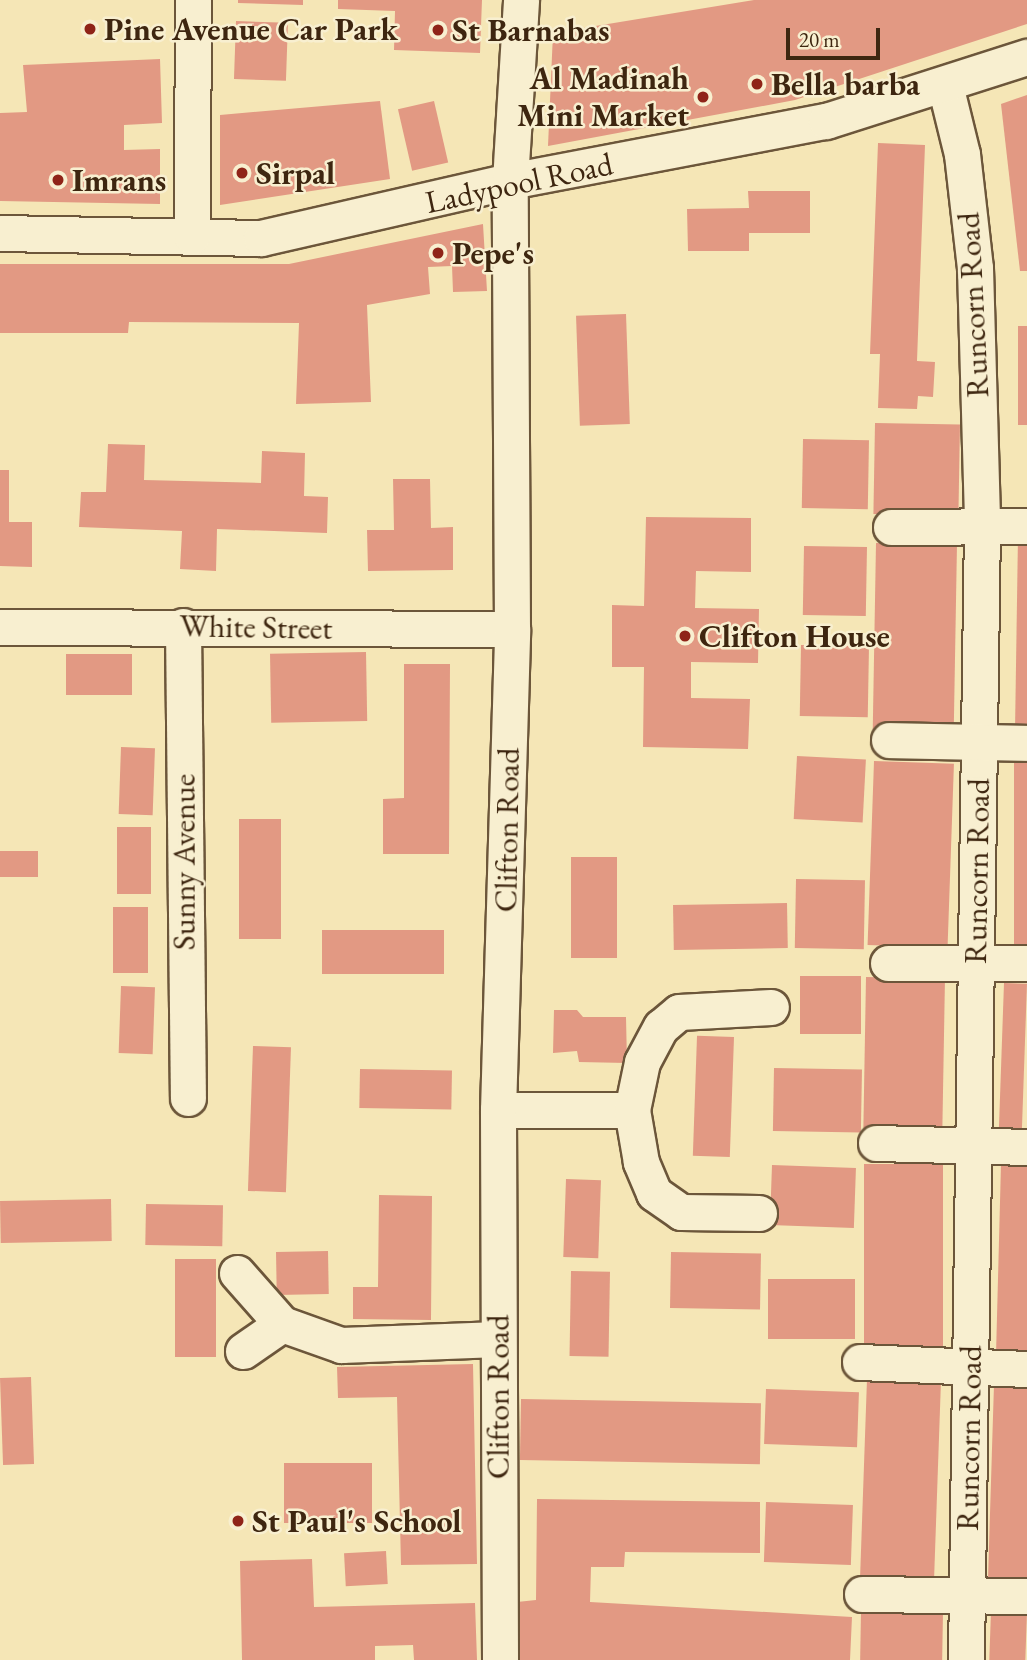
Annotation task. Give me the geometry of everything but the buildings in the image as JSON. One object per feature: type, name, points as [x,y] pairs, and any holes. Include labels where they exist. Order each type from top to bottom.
[{"type":"street","points":[[192,236],[193,0]]},
{"type":"street","name":"Clifton Road","points":[[500,1660],[498,1110],[512,629],[510,181],[522,0]]},
{"type":"street","name":"Ladypool Road","points":[[0,233],[261,238],[510,181],[826,121],[1027,57]]},
{"type":"street","name":"Runcorn Road","points":[[945,85],[962,154],[975,268],[982,526],[966,1660]]},
{"type":"street","points":[[891,527],[1027,526]]},
{"type":"street","name":"Sunny Avenue","points":[[183,625],[188,1098]]},
{"type":"street","name":"White Street","points":[[0,626],[512,629]]},
{"type":"street","points":[[889,740],[1027,743]]},
{"type":"street","points":[[888,963],[1027,963]]},
{"type":"street","points":[[759,1213],[681,1212],[654,1193],[641,1162],[632,1110],[642,1062],[661,1027],[679,1012],[771,1007]]},
{"type":"street","points":[[498,1110],[632,1110]]},
{"type":"street","points":[[876,1143],[1027,1147]]},
{"type":"street","points":[[237,1273],[282,1324],[341,1345],[498,1339]]},
{"type":"street","points":[[243,1351],[282,1324]]},
{"type":"street","points":[[860,1362],[1027,1368]]},
{"type":"street","points":[[862,1594],[1027,1596]]},
{"type":"place","name":"Pine Avenue Car Park","points":[[90,29]]},
{"type":"place","name":"St Barnabas","points":[[438,30]]},
{"type":"place","name":"Bella barba","points":[[757,84]]},
{"type":"place","name":"Al Madinah Mini Market","points":[[703,97]]},
{"type":"place","name":"Sirpal","points":[[242,173]]},
{"type":"place","name":"Imrans","points":[[58,180]]},
{"type":"place","name":"Pepe's","points":[[438,253]]},
{"type":"place","name":"Clifton House","points":[[685,636]]},
{"type":"place","name":"St Paul's School","points":[[238,1521]]}]
